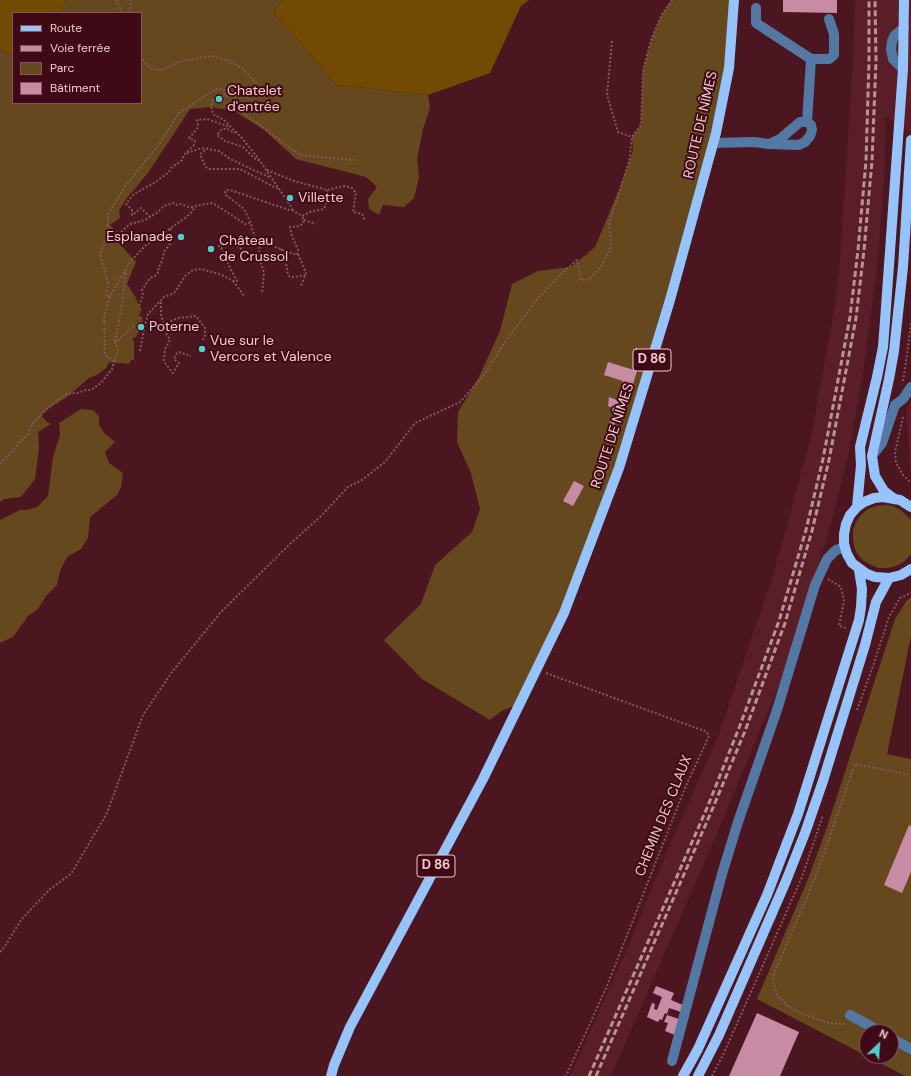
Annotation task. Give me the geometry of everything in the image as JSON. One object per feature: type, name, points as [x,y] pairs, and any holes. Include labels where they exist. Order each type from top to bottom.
[{"type":"main road","name":"ROUTE DE NÎMES","points":[[331,1076],[350,1027],[483,779],[518,704],[564,613],[619,468],[670,300],[714,143],[729,68],[734,0]]},
{"type":"main road","points":[[857,508],[861,465],[860,447],[882,347],[885,321],[903,69],[904,0]]},
{"type":"main road","points":[[893,498],[884,491],[874,476],[872,456],[894,351],[903,266],[911,140]]},
{"type":"main road","points":[[911,507],[900,500],[883,496],[864,502],[850,515],[844,534],[847,554],[852,563],[860,570],[875,577],[889,578],[901,574],[911,568]]},
{"type":"main road","points":[[683,1076],[698,1049],[767,895],[798,814],[859,620],[862,590],[860,570]]},
{"type":"main road","points":[[698,1076],[719,1035],[805,833],[823,781],[865,645],[876,602],[889,578]]},
{"type":"street","points":[[756,8],[756,23],[811,59],[829,59],[834,55],[834,34],[829,19]]},
{"type":"street","points":[[807,122],[811,59]]},
{"type":"street","points":[[714,143],[754,142],[769,144],[799,144],[805,142],[810,136],[812,130],[811,125],[807,122],[800,122],[780,139],[769,144]]},
{"type":"street","points":[[872,456],[882,443],[895,405],[903,399],[911,387]]},
{"type":"street","points":[[672,1061],[735,829],[777,710],[819,574],[832,553],[845,547]]},
{"type":"street","points":[[850,1014],[864,1023]]},
{"type":"street","points":[[899,1042],[911,1049]]},
{"type":"path","points":[[116,0],[122,12]]},
{"type":"path","points":[[130,12],[131,0]]},
{"type":"path","points":[[0,952],[6,946],[21,920],[50,889],[71,874],[107,813],[143,715],[172,672],[221,612],[288,546],[322,516],[348,487],[362,480],[385,462],[415,422],[460,402],[484,375],[507,339],[539,297],[561,274],[577,260],[581,280],[590,279],[600,268],[610,251],[611,242],[609,223],[629,162],[632,137],[641,126],[643,71],[651,40],[662,14],[672,0]]},
{"type":"path","points":[[612,41],[607,95],[618,132],[632,137]]},
{"type":"path","points":[[142,58],[152,69],[162,70],[181,61],[211,56],[228,61],[243,69],[255,82],[259,95],[248,95],[243,97],[225,96],[219,99],[212,99],[211,107],[213,114],[224,120],[236,132],[272,178],[292,210]]},
{"type":"path","points":[[110,296],[106,296],[108,283],[100,254],[107,236],[108,214],[124,188],[159,144],[179,113],[218,88],[224,90],[225,96]]},
{"type":"path","points":[[219,99],[237,108],[264,126],[300,155],[355,160]]},
{"type":"path","points":[[150,217],[141,208],[132,215],[132,210],[126,204],[134,194],[154,183],[182,160],[195,141],[190,138],[197,129],[197,120],[208,119],[231,127]]},
{"type":"path","points":[[236,132],[234,133],[228,129],[222,129],[217,136],[224,141],[243,147],[260,162]]},
{"type":"path","points":[[186,153],[202,148],[219,151],[230,159],[272,178]]},
{"type":"path","points":[[208,148],[200,154],[205,166],[208,169],[240,170],[279,189]]},
{"type":"path","points":[[266,170],[294,181],[326,190],[344,186],[352,188],[356,193],[353,212],[362,214],[365,221]]},
{"type":"path","points":[[256,256],[260,249],[244,209],[226,195],[226,190],[292,210],[302,216],[304,220],[316,224]]},
{"type":"path","points":[[302,216],[310,212],[324,209],[326,204],[326,190]]},
{"type":"path","points":[[121,232],[130,224],[150,217],[164,206],[174,203],[188,207],[211,203],[228,212],[245,224],[250,223]]},
{"type":"path","points":[[114,361],[105,355],[104,316],[110,296],[133,258],[145,246],[190,214],[195,207]]},
{"type":"path","points":[[301,286],[306,273],[298,254],[290,227],[300,226],[304,220]]},
{"type":"path","points":[[139,306],[143,295],[142,290],[150,278],[155,276],[159,271],[158,268],[161,264],[165,250],[170,244],[168,240],[171,227]]},
{"type":"path","points":[[256,240],[297,255],[298,254]]},
{"type":"path","points":[[233,281],[237,282],[228,264],[224,251],[219,246],[221,244],[225,246],[236,246],[252,256],[256,256],[261,263],[264,274],[262,294]]},
{"type":"path","points":[[280,248],[286,256],[288,275],[290,277],[305,275]]},
{"type":"path","points":[[140,351],[142,328],[148,314],[164,297],[175,292],[185,276],[193,270],[201,269],[222,275],[233,281],[245,298]]},
{"type":"path","points":[[0,464],[28,434],[32,424],[49,407],[66,394],[91,390],[101,383],[109,374],[118,350],[115,343],[122,305],[126,270]]},
{"type":"path","points":[[161,301],[161,315],[163,324],[170,340],[165,349],[165,364],[173,373],[178,363],[174,359],[179,352],[191,356]]},
{"type":"path","points":[[163,324],[178,318],[196,316],[205,328],[203,340]]},
{"type":"path","points":[[115,343],[132,327],[135,326],[142,328]]},
{"type":"path","points":[[819,574],[839,584],[841,587],[844,601],[839,626],[847,628]]},
{"type":"path","points":[[879,637],[883,638],[889,617],[900,598],[911,593]]},
{"type":"path","name":"CHEMIN DES CLAUX","points":[[536,669],[707,732],[709,736],[685,788],[607,986],[566,1076]]},
{"type":"path","points":[[864,1023],[855,1025],[828,1023],[789,1007],[778,996],[775,989],[774,974],[816,876],[855,764],[911,775]]},
{"type":"shaded area","points":[[0,0],[65,0],[62,12],[12,12],[12,52],[8,53],[0,49]]},
{"type":"shaded area","points":[[282,0],[529,0],[521,6],[490,73],[428,95],[337,85],[274,13]]},
{"type":"shaded area","points":[[855,0],[911,0],[911,132],[886,117],[884,181],[878,259],[864,367],[849,452],[830,528],[785,670],[724,817],[611,1076],[570,1076],[624,956],[667,852],[719,734],[775,569],[811,437],[835,305],[840,260],[853,60]]},
{"type":"shaded area","points":[[911,401],[911,475],[906,410]]},
{"type":"green space","points":[[65,0],[282,0],[274,13],[337,85],[428,95],[430,108],[423,129],[417,159],[419,177],[414,198],[404,207],[383,205],[379,215],[369,209],[368,199],[377,187],[366,177],[296,159],[263,129],[234,111],[211,107],[190,109],[148,173],[119,210],[120,218],[110,225],[121,236],[118,242],[136,262],[127,284],[142,309],[139,316],[142,317],[143,322],[136,337],[132,338],[134,342],[134,360],[131,360],[129,364],[109,362],[106,368],[97,375],[89,378],[67,397],[41,415],[51,424],[38,432],[39,449],[35,479],[21,497],[4,499],[0,502],[0,49],[8,53],[12,52],[12,104],[142,104],[142,12],[62,12]]},
{"type":"green space","points":[[672,0],[734,0],[729,68],[619,468],[564,613],[518,704],[500,712],[490,720],[422,679],[384,640],[421,604],[435,565],[472,532],[480,509],[471,473],[457,442],[458,412],[478,379],[500,331],[512,284],[538,271],[571,267],[595,247],[621,185],[633,150],[632,137],[641,125],[643,71],[651,40],[662,14]]},
{"type":"green space","points":[[81,409],[93,410],[99,416],[99,425],[105,434],[115,442],[105,452],[109,463],[123,473],[121,487],[117,495],[90,517],[88,538],[81,549],[67,557],[60,571],[57,585],[46,596],[38,609],[28,616],[13,637],[0,643],[0,520],[20,510],[27,510],[37,507],[48,496],[53,457],[60,435],[59,423]]},
{"type":"green space","points":[[885,505],[893,506],[901,510],[911,520],[911,554],[904,562],[896,566],[879,568],[864,561],[858,555],[854,547],[853,530],[861,515],[868,509]]},
{"type":"green space","points":[[911,598],[911,636],[887,754],[911,759],[911,1076],[905,1076],[882,1064],[899,1064],[899,1024],[859,1024],[859,1052],[757,999],[808,879],[826,830],[895,619],[907,600]]},
{"type":"building","points":[[783,0],[837,0],[837,13],[783,12]]},
{"type":"building","points":[[608,362],[637,371],[630,394],[621,391],[623,381],[604,375]]},
{"type":"building","points":[[609,397],[619,401],[616,410],[608,406]]},
{"type":"building","points":[[612,418],[616,420],[614,427],[608,426]]},
{"type":"building","points":[[574,481],[584,486],[573,506],[563,501]]},
{"type":"building","points":[[909,825],[911,826],[911,872],[902,893],[884,885]]},
{"type":"building","points":[[656,986],[674,993],[671,1000],[683,1005],[681,1012],[669,1008],[667,1014],[665,1013],[662,1020],[660,1019],[658,1022],[647,1017],[652,1003],[655,1004],[654,1009],[657,1010],[662,997],[653,993]]},
{"type":"building","points":[[757,1013],[799,1032],[780,1076],[729,1076]]},
{"type":"building","points":[[667,1015],[679,1019],[675,1035],[665,1031],[668,1023],[664,1022]]},
{"type":"railway","points":[[589,1076],[707,808],[739,728],[779,621],[806,530],[823,459],[850,317],[858,250],[866,161],[869,0]]},
{"type":"railway","points":[[596,1076],[745,731],[785,623],[812,531],[829,460],[856,318],[872,161],[876,61],[875,0]]},
{"type":"place","name":"Chatelet d'entrée","points":[[219,99]]},
{"type":"place","name":"Villette","points":[[290,198]]},
{"type":"place","name":"Esplanade","points":[[181,237]]},
{"type":"place","name":"Château de Crussol","points":[[211,249]]},
{"type":"place","name":"Poterne","points":[[141,327]]},
{"type":"place","name":"Vue sur le Vercors et Valence","points":[[202,349]]}]
